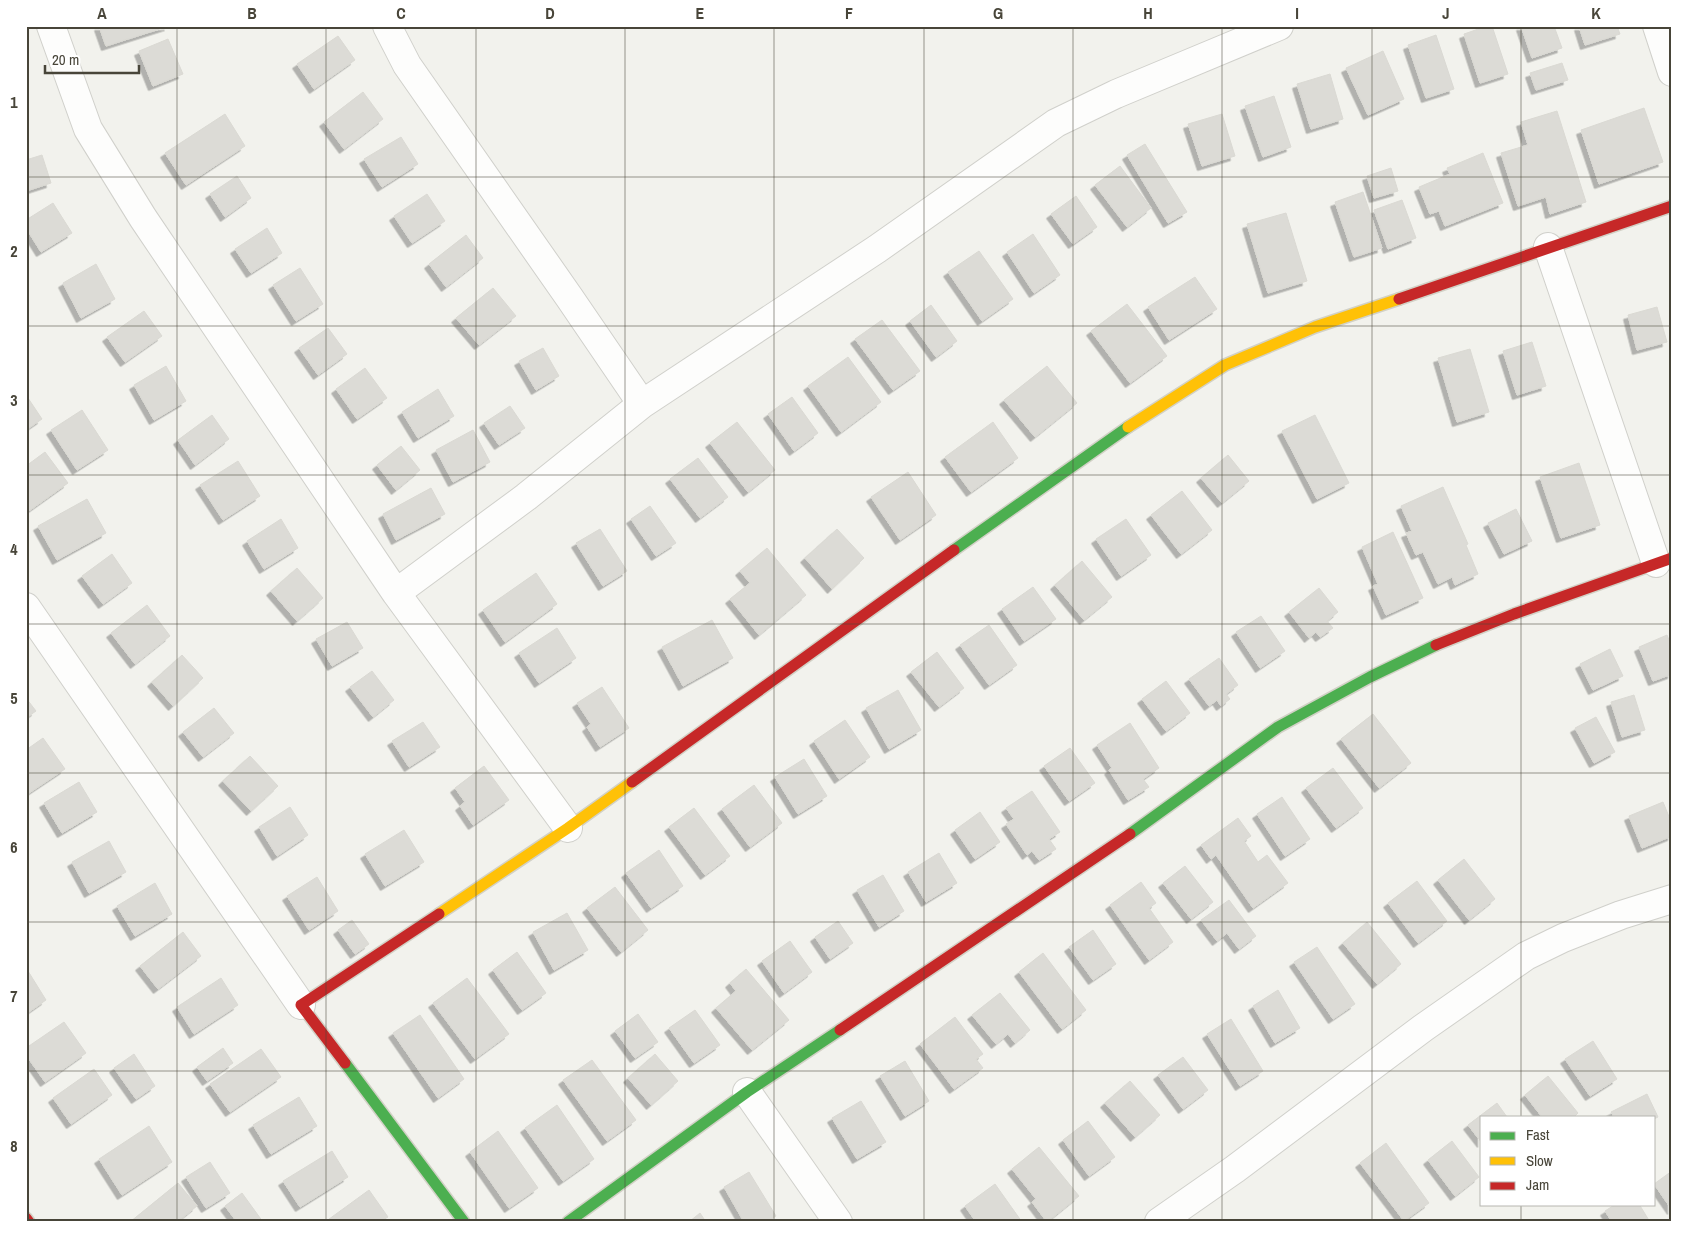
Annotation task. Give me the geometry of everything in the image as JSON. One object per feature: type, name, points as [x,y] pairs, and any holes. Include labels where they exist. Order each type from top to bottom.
[{"type":"street","points":[[51,26],[88,129],[143,218],[396,593],[568,828]]},
{"type":"street","points":[[387,26],[407,65],[569,296],[642,404]]},
{"type":"street","points":[[396,593],[526,497],[642,404],[877,249],[1056,123],[1116,94],[1279,26]]},
{"type":"street","points":[[1657,26],[1672,72]]},
{"type":"street","points":[[302,1005],[568,828],[852,622],[1120,432],[1225,365],[1315,327],[1672,206]]},
{"type":"street","points":[[568,1222],[747,1092],[1104,852],[1278,727],[1370,677],[1443,641],[1664,560],[1548,247]]},
{"type":"street","points":[[26,608],[302,1005],[464,1222]]},
{"type":"street","points":[[1159,1222],[1235,1169],[1423,1028],[1526,956],[1563,938],[1672,899]]},
{"type":"street","points":[[747,1092],[838,1222]]},
{"type":"street","points":[[26,1218],[29,1222]]},
{"type":"building","points":[[99,26],[169,26],[106,46]]},
{"type":"building","points":[[1492,26],[1508,74],[1480,83],[1464,34]]},
{"type":"building","points":[[1521,26],[1554,26],[1562,48],[1532,58]]},
{"type":"building","points":[[1579,26],[1617,26],[1620,34],[1585,45]]},
{"type":"building","points":[[1436,35],[1454,89],[1426,98],[1408,45]]},
{"type":"building","points":[[338,36],[355,60],[314,89],[297,64]]},
{"type":"building","points":[[168,39],[183,74],[153,86],[139,51]]},
{"type":"building","points":[[1383,51],[1404,99],[1368,115],[1346,68]]},
{"type":"building","points":[[1562,63],[1568,80],[1536,90],[1530,73]]},
{"type":"building","points":[[1330,74],[1343,119],[1311,129],[1297,84]]},
{"type":"building","points":[[363,92],[383,119],[344,149],[324,122]]},
{"type":"building","points":[[1274,96],[1291,147],[1263,157],[1245,106]]},
{"type":"building","points":[[1644,108],[1663,162],[1599,184],[1581,130]]},
{"type":"building","points":[[1557,111],[1586,202],[1550,214],[1546,197],[1518,206],[1501,153],[1528,145],[1521,122]]},
{"type":"building","points":[[225,114],[245,146],[186,185],[165,153]]},
{"type":"building","points":[[1222,114],[1235,156],[1202,166],[1188,124]]},
{"type":"building","points":[[401,137],[418,164],[382,187],[364,159]]},
{"type":"building","points":[[1145,144],[1187,212],[1168,223],[1127,155]]},
{"type":"building","points":[[1483,153],[1503,203],[1445,226],[1439,211],[1430,214],[1419,187],[1450,174],[1447,168]]},
{"type":"building","points":[[42,155],[51,183],[26,191],[26,160]]},
{"type":"building","points":[[1120,166],[1151,208],[1127,227],[1095,185]]},
{"type":"building","points":[[1391,168],[1398,191],[1374,198],[1367,176]]},
{"type":"building","points":[[237,176],[251,198],[225,217],[210,194]]},
{"type":"building","points":[[1363,192],[1382,248],[1354,257],[1335,202]]},
{"type":"building","points":[[427,194],[445,221],[412,243],[394,216]]},
{"type":"building","points":[[1076,196],[1097,227],[1073,244],[1051,214]]},
{"type":"building","points":[[1402,200],[1416,238],[1388,249],[1374,210]]},
{"type":"building","points":[[53,203],[72,233],[41,252],[26,228],[26,220]]},
{"type":"building","points":[[1286,213],[1307,281],[1268,293],[1247,224]]},
{"type":"building","points":[[267,228],[282,253],[251,273],[235,249]]},
{"type":"building","points":[[1033,234],[1060,275],[1034,293],[1007,252]]},
{"type":"building","points":[[466,235],[483,258],[446,287],[429,264]]},
{"type":"building","points":[[979,251],[1013,299],[982,321],[948,272]]},
{"type":"building","points":[[96,264],[115,299],[81,318],[63,283]]},
{"type":"building","points":[[300,268],[323,304],[296,321],[273,285]]},
{"type":"building","points":[[1195,277],[1217,309],[1169,340],[1148,307]]},
{"type":"building","points":[[493,288],[516,316],[479,345],[456,318]]},
{"type":"building","points":[[1127,304],[1167,356],[1130,383],[1091,331]]},
{"type":"building","points":[[931,305],[957,341],[936,357],[910,321]]},
{"type":"building","points":[[1657,307],[1667,342],[1637,350],[1628,315]]},
{"type":"building","points":[[144,311],[162,336],[125,362],[107,337]]},
{"type":"building","points":[[882,320],[920,371],[893,390],[855,339]]},
{"type":"building","points":[[328,328],[347,354],[318,375],[299,348]]},
{"type":"building","points":[[1532,342],[1546,386],[1517,395],[1503,351]]},
{"type":"building","points":[[543,348],[559,376],[536,390],[519,361]]},
{"type":"building","points":[[1470,349],[1489,412],[1457,422],[1438,358]]},
{"type":"building","points":[[848,357],[881,402],[841,432],[808,386]]},
{"type":"building","points":[[166,366],[186,401],[154,420],[134,385]]},
{"type":"building","points":[[1047,366],[1077,403],[1035,437],[1004,400]]},
{"type":"building","points":[[365,368],[387,398],[357,419],[336,389]]},
{"type":"building","points":[[438,389],[454,416],[418,438],[402,412]]},
{"type":"building","points":[[26,395],[42,419],[26,430]]},
{"type":"building","points":[[792,397],[818,433],[794,451],[768,414]]},
{"type":"building","points":[[510,406],[525,428],[499,445],[484,423]]},
{"type":"building","points":[[82,410],[108,450],[77,470],[51,430]]},
{"type":"building","points":[[212,415],[229,439],[195,465],[178,440]]},
{"type":"building","points":[[1315,415],[1349,483],[1317,499],[1282,431]]},
{"type":"building","points":[[737,422],[775,470],[748,492],[710,443]]},
{"type":"building","points":[[993,422],[1018,458],[971,492],[945,457]]},
{"type":"building","points":[[473,430],[490,462],[453,482],[436,450]]},
{"type":"building","points":[[401,446],[420,470],[396,490],[377,465]]},
{"type":"building","points":[[45,452],[68,483],[26,513],[26,466]]},
{"type":"building","points":[[1228,455],[1249,481],[1222,503],[1201,478]]},
{"type":"building","points":[[698,458],[728,497],[700,518],[670,479]]},
{"type":"building","points":[[238,461],[260,496],[223,520],[200,485]]},
{"type":"building","points":[[1579,463],[1600,525],[1561,538],[1540,477]]},
{"type":"building","points":[[908,472],[936,515],[900,540],[871,497]]},
{"type":"building","points":[[1443,487],[1468,544],[1466,545],[1478,574],[1455,585],[1452,577],[1438,584],[1423,552],[1416,555],[1406,533],[1412,531],[1401,506]]},
{"type":"building","points":[[431,488],[445,514],[396,540],[383,514]]},
{"type":"building","points":[[1182,491],[1212,530],[1181,554],[1151,515]]},
{"type":"building","points":[[87,499],[106,533],[57,560],[38,526]]},
{"type":"building","points":[[650,506],[676,543],[656,556],[631,519]]},
{"type":"building","points":[[1516,509],[1532,541],[1504,554],[1488,523]]},
{"type":"building","points":[[281,519],[298,548],[264,569],[247,541]]},
{"type":"building","points":[[1126,519],[1151,555],[1121,576],[1096,539]]},
{"type":"building","points":[[600,529],[627,571],[603,586],[576,543]]},
{"type":"building","points":[[837,529],[864,558],[832,589],[805,558]]},
{"type":"building","points":[[1393,532],[1423,598],[1386,615],[1373,586],[1378,584],[1362,547]]},
{"type":"building","points":[[767,548],[806,595],[759,635],[730,599],[750,583],[740,571]]},
{"type":"building","points":[[112,554],[132,583],[103,604],[82,576]]},
{"type":"building","points":[[1082,561],[1112,597],[1084,620],[1055,585]]},
{"type":"building","points":[[297,568],[323,598],[297,621],[271,591]]},
{"type":"building","points":[[536,573],[557,604],[505,642],[483,610]]},
{"type":"building","points":[[1033,587],[1056,619],[1024,641],[1002,609]]},
{"type":"building","points":[[1319,588],[1338,612],[1327,621],[1333,628],[1320,637],[1316,632],[1309,638],[1289,612]]},
{"type":"building","points":[[147,605],[170,636],[135,664],[111,633]]},
{"type":"building","points":[[1261,616],[1285,651],[1260,668],[1236,632]]},
{"type":"building","points":[[712,620],[733,658],[683,686],[662,647]]},
{"type":"building","points":[[347,622],[363,648],[332,666],[316,639]]},
{"type":"building","points":[[989,625],[1017,665],[989,685],[960,645]]},
{"type":"building","points":[[557,628],[576,658],[539,683],[519,653]]},
{"type":"building","points":[[1667,635],[1672,647],[1672,674],[1653,681],[1639,647]]},
{"type":"building","points":[[1610,649],[1623,676],[1593,690],[1580,664]]},
{"type":"building","points":[[937,652],[964,688],[939,707],[911,672]]},
{"type":"building","points":[[182,655],[203,678],[173,706],[152,682]]},
{"type":"building","points":[[1219,658],[1238,685],[1226,694],[1230,699],[1221,706],[1217,700],[1209,706],[1189,679]]},
{"type":"building","points":[[372,671],[394,700],[373,717],[350,687]]},
{"type":"building","points":[[1166,681],[1190,713],[1166,731],[1142,699]]},
{"type":"building","points":[[602,687],[629,728],[600,747],[587,727],[591,724],[577,703]]},
{"type":"building","points":[[898,690],[921,730],[889,749],[866,708]]},
{"type":"building","points":[[1634,695],[1645,730],[1622,737],[1611,702]]},
{"type":"building","points":[[26,698],[36,711],[26,718]]},
{"type":"building","points":[[214,708],[234,733],[203,757],[183,732]]},
{"type":"building","points":[[1373,714],[1411,763],[1379,788],[1341,739]]},
{"type":"building","points":[[1596,717],[1615,752],[1594,763],[1575,728]]},
{"type":"building","points":[[845,720],[870,757],[839,779],[814,741]]},
{"type":"building","points":[[423,722],[440,747],[409,767],[392,741]]},
{"type":"building","points":[[1130,723],[1159,768],[1143,779],[1149,787],[1128,800],[1109,770],[1112,768],[1097,745]]},
{"type":"building","points":[[43,738],[65,769],[26,795],[26,750]]},
{"type":"building","points":[[1070,748],[1095,783],[1069,801],[1044,766]]},
{"type":"building","points":[[250,756],[278,786],[251,811],[223,781]]},
{"type":"building","points":[[804,759],[827,796],[798,814],[775,777]]},
{"type":"building","points":[[484,766],[509,800],[473,825],[460,806],[465,802],[455,788]]},
{"type":"building","points":[[1333,768],[1363,808],[1336,828],[1306,788]]},
{"type":"building","points":[[79,782],[97,812],[62,833],[44,803]]},
{"type":"building","points":[[754,785],[782,823],[750,847],[722,809]]},
{"type":"building","points":[[1032,791],[1060,832],[1049,839],[1056,849],[1039,860],[1032,851],[1027,855],[1006,824],[1014,819],[1006,808]]},
{"type":"building","points":[[1282,797],[1310,839],[1285,856],[1257,814]]},
{"type":"building","points":[[1663,802],[1672,824],[1672,836],[1642,848],[1629,816]]},
{"type":"building","points":[[290,807],[308,835],[277,856],[259,827]]},
{"type":"building","points":[[694,808],[730,856],[705,875],[669,827]]},
{"type":"building","points":[[980,812],[1000,842],[975,859],[955,830]]},
{"type":"building","points":[[1238,818],[1251,836],[1244,841],[1258,862],[1267,855],[1288,883],[1253,908],[1216,855],[1211,859],[1201,845]]},
{"type":"building","points":[[404,830],[424,862],[385,886],[365,854]]},
{"type":"building","points":[[109,841],[126,872],[89,893],[72,862]]},
{"type":"building","points":[[659,850],[683,886],[651,908],[626,873]]},
{"type":"building","points":[[939,853],[957,883],[926,902],[908,872]]},
{"type":"building","points":[[1464,859],[1495,899],[1469,920],[1438,880]]},
{"type":"building","points":[[1185,866],[1213,902],[1191,919],[1163,883]]},
{"type":"building","points":[[883,875],[904,911],[879,927],[857,890]]},
{"type":"building","points":[[317,877],[338,911],[309,930],[287,896]]},
{"type":"building","points":[[1417,881],[1447,921],[1418,943],[1388,903]]},
{"type":"building","points":[[1141,882],[1156,903],[1149,908],[1173,942],[1149,960],[1110,905]]},
{"type":"building","points":[[155,883],[172,914],[135,936],[117,906]]},
{"type":"building","points":[[615,887],[648,930],[621,952],[587,908]]},
{"type":"building","points":[[1229,900],[1256,936],[1239,949],[1227,933],[1217,941],[1201,920]]},
{"type":"building","points":[[567,913],[588,950],[554,970],[533,932]]},
{"type":"building","points":[[352,920],[369,944],[355,954],[338,930]]},
{"type":"building","points":[[838,921],[853,943],[830,959],[815,937]]},
{"type":"building","points":[[1367,922],[1401,964],[1377,984],[1343,943]]},
{"type":"building","points":[[1093,930],[1116,964],[1093,980],[1069,947]]},
{"type":"building","points":[[183,932],[201,956],[158,989],[140,966]]},
{"type":"building","points":[[790,941],[812,972],[784,993],[762,961]]},
{"type":"building","points":[[1317,947],[1355,1004],[1333,1019],[1294,962]]},
{"type":"building","points":[[517,952],[546,993],[522,1010],[493,970]]},
{"type":"building","points":[[1043,953],[1086,1010],[1062,1029],[1019,972]]},
{"type":"building","points":[[746,969],[789,1020],[752,1050],[716,1008],[736,991],[730,983]]},
{"type":"building","points":[[28,971],[46,1000],[26,1014],[26,972]]},
{"type":"building","points":[[221,978],[238,1005],[194,1034],[177,1007]]},
{"type":"building","points":[[467,978],[509,1034],[475,1059],[433,1003]]},
{"type":"building","points":[[1278,990],[1300,1028],[1275,1043],[1253,1006]]},
{"type":"building","points":[[1000,993],[1030,1030],[1015,1043],[1008,1034],[996,1044],[972,1015]]},
{"type":"building","points":[[695,1010],[720,1045],[694,1063],[669,1028]]},
{"type":"building","points":[[638,1014],[658,1042],[635,1058],[615,1031]]},
{"type":"building","points":[[420,1015],[464,1079],[438,1098],[393,1033]]},
{"type":"building","points":[[955,1017],[983,1054],[976,1059],[983,1068],[954,1089],[920,1044]]},
{"type":"building","points":[[1231,1019],[1263,1071],[1240,1086],[1207,1034]]},
{"type":"building","points":[[64,1022],[86,1053],[45,1082],[26,1055],[26,1048]]},
{"type":"building","points":[[1593,1041],[1617,1079],[1590,1096],[1565,1059]]},
{"type":"building","points":[[223,1048],[233,1063],[207,1081],[197,1067]]},
{"type":"building","points":[[261,1049],[281,1077],[230,1112],[210,1084]]},
{"type":"building","points":[[134,1054],[155,1086],[136,1099],[114,1068]]},
{"type":"building","points":[[655,1054],[678,1081],[651,1105],[628,1078]]},
{"type":"building","points":[[1183,1057],[1208,1090],[1183,1109],[1158,1075]]},
{"type":"building","points":[[592,1060],[636,1120],[607,1141],[563,1080]]},
{"type":"building","points":[[905,1061],[929,1101],[905,1116],[880,1076]]},
{"type":"building","points":[[94,1069],[112,1095],[71,1124],[53,1098]]},
{"type":"building","points":[[1548,1076],[1578,1113],[1575,1116],[1541,1116],[1525,1095]]},
{"type":"building","points":[[1130,1081],[1160,1115],[1135,1137],[1105,1103]]},
{"type":"building","points":[[1647,1094],[1658,1117],[1613,1116],[1611,1112]]},
{"type":"building","points":[[299,1097],[317,1126],[271,1154],[253,1125]]},
{"type":"building","points":[[861,1101],[886,1142],[857,1159],[832,1118]]},
{"type":"building","points":[[1497,1103],[1506,1116],[1480,1116],[1480,1140],[1468,1125]]},
{"type":"building","points":[[557,1105],[594,1159],[563,1181],[525,1128]]},
{"type":"building","points":[[1088,1121],[1115,1157],[1089,1176],[1063,1140]]},
{"type":"building","points":[[149,1126],[172,1162],[122,1195],[99,1159]]},
{"type":"building","points":[[498,1131],[538,1188],[509,1208],[470,1152]]},
{"type":"building","points":[[1452,1141],[1479,1177],[1455,1196],[1428,1160]]},
{"type":"building","points":[[1386,1143],[1429,1203],[1404,1221],[1360,1163]]},
{"type":"building","points":[[1039,1147],[1079,1196],[1047,1222],[1032,1202],[1036,1199],[1012,1169]]},
{"type":"building","points":[[332,1151],[348,1177],[300,1207],[283,1181]]},
{"type":"building","points":[[210,1162],[230,1193],[206,1208],[186,1177]]},
{"type":"building","points":[[1672,1171],[1672,1210],[1656,1187],[1656,1183]]},
{"type":"building","points":[[749,1172],[776,1216],[767,1222],[744,1222],[724,1187]]},
{"type":"building","points":[[178,1183],[197,1206],[177,1222],[130,1222]]},
{"type":"building","points":[[995,1184],[1022,1222],[976,1222],[965,1206]]},
{"type":"building","points":[[369,1190],[388,1217],[380,1222],[325,1222]]},
{"type":"building","points":[[242,1193],[263,1222],[237,1222],[225,1206]]},
{"type":"building","points":[[1613,1206],[1640,1206],[1650,1222],[1612,1222],[1605,1211]]},
{"type":"building","points":[[700,1213],[706,1222],[689,1222]]},
{"type":"traffic: fast","points":[[954,550],[1128,427]]},
{"type":"traffic: fast","points":[[1130,834],[1278,727],[1370,677],[1436,645]]},
{"type":"traffic: fast","points":[[568,1222],[747,1092],[840,1030]]},
{"type":"traffic: fast","points":[[345,1063],[464,1222]]},
{"type":"traffic: slow","points":[[1128,427],[1225,365],[1315,327],[1399,299]]},
{"type":"traffic: slow","points":[[439,914],[568,828],[632,782]]},
{"type":"traffic: jam","points":[[1399,299],[1672,206]]},
{"type":"traffic: jam","points":[[632,782],[954,550]]},
{"type":"traffic: jam","points":[[1436,645],[1514,614],[1672,558]]},
{"type":"traffic: jam","points":[[840,1030],[1130,834]]},
{"type":"traffic: jam","points":[[345,1063],[301,1005],[439,914]]},
{"type":"traffic: jam","points":[[26,1218],[29,1222]]}]
